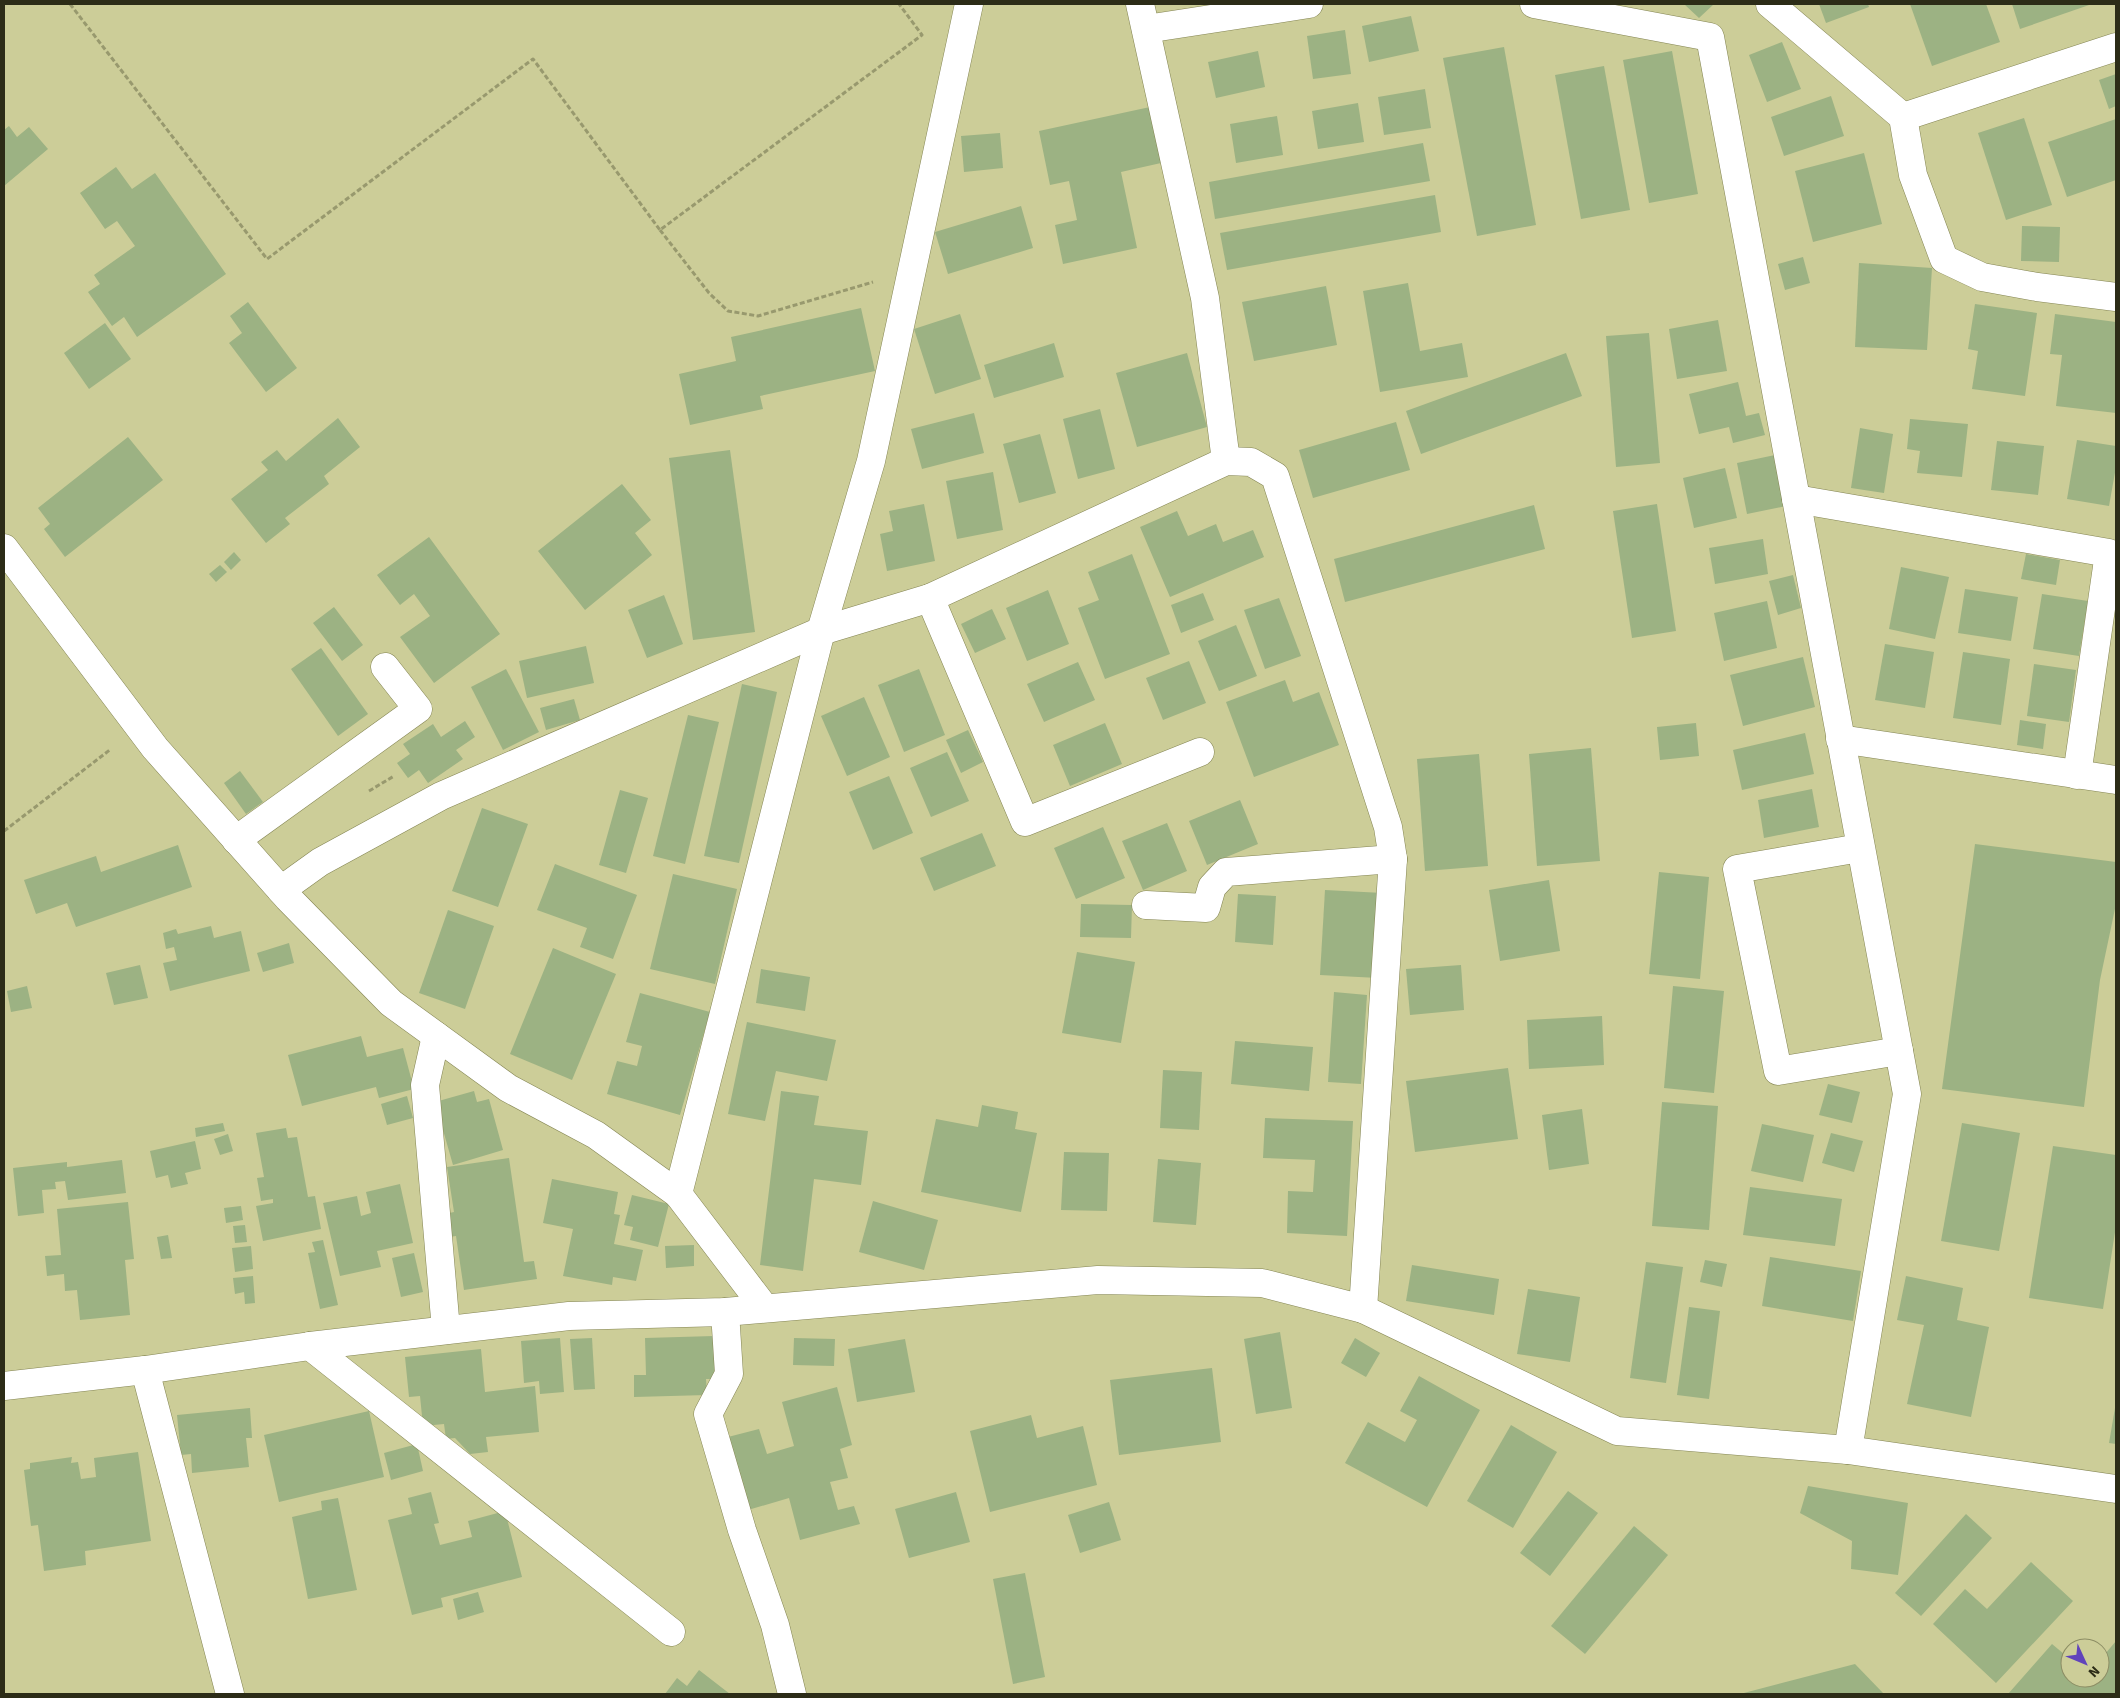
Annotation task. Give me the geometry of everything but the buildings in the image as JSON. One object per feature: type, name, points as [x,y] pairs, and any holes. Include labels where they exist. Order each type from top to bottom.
[{"type":"street","points":[[678,1194],[821,632],[871,462],[969,4]]},
{"type":"street","points":[[1226,461],[1205,298],[1143,16],[1309,4]]},
{"type":"street","points":[[1534,4],[1710,38],[1906,1094],[1848,1450]]},
{"type":"street","points":[[1770,4],[1903,117],[1913,175],[1944,259],[1982,278],[2116,297]]},
{"type":"street","points":[[1903,117],[2116,47]]},
{"type":"street","points":[[281,890],[320,862],[441,796],[821,632],[930,598],[1226,461],[1251,462],[1274,476],[1388,827],[1393,859],[1363,1309]]},
{"type":"street","points":[[1796,499],[2109,553],[2077,775]]},
{"type":"street","points":[[4,548],[154,748],[281,890],[391,1003],[508,1088],[596,1135],[678,1194],[764,1307]]},
{"type":"street","points":[[930,598],[1025,822],[1200,752]]},
{"type":"street","points":[[236,840],[418,709],[385,667]]},
{"type":"street","points":[[1840,739],[2116,780]]},
{"type":"street","points":[[1860,848],[1737,869],[1778,1071],[1899,1051]]},
{"type":"street","points":[[1146,905],[1206,908],[1212,887],[1226,872],[1393,859]]},
{"type":"street","points":[[436,1036],[425,1085],[446,1330]]},
{"type":"street","points":[[4,1386],[146,1370],[310,1346],[569,1316],[724,1312],[764,1307],[1098,1280],[1262,1283],[1363,1309],[1617,1431],[1848,1450],[2116,1489]]},
{"type":"street","points":[[724,1312],[729,1374],[708,1414],[742,1530],[775,1625],[792,1694]]},
{"type":"street","points":[[310,1346],[671,1632]]},
{"type":"street","points":[[146,1370],[230,1694]]},
{"type":"path","points":[[70,4],[267,259],[534,60],[660,230],[709,293],[728,311],[758,316],[912,270]]},
{"type":"path","points":[[660,230],[922,35],[899,4]]},
{"type":"path","points":[[4,831],[139,728]]}]
